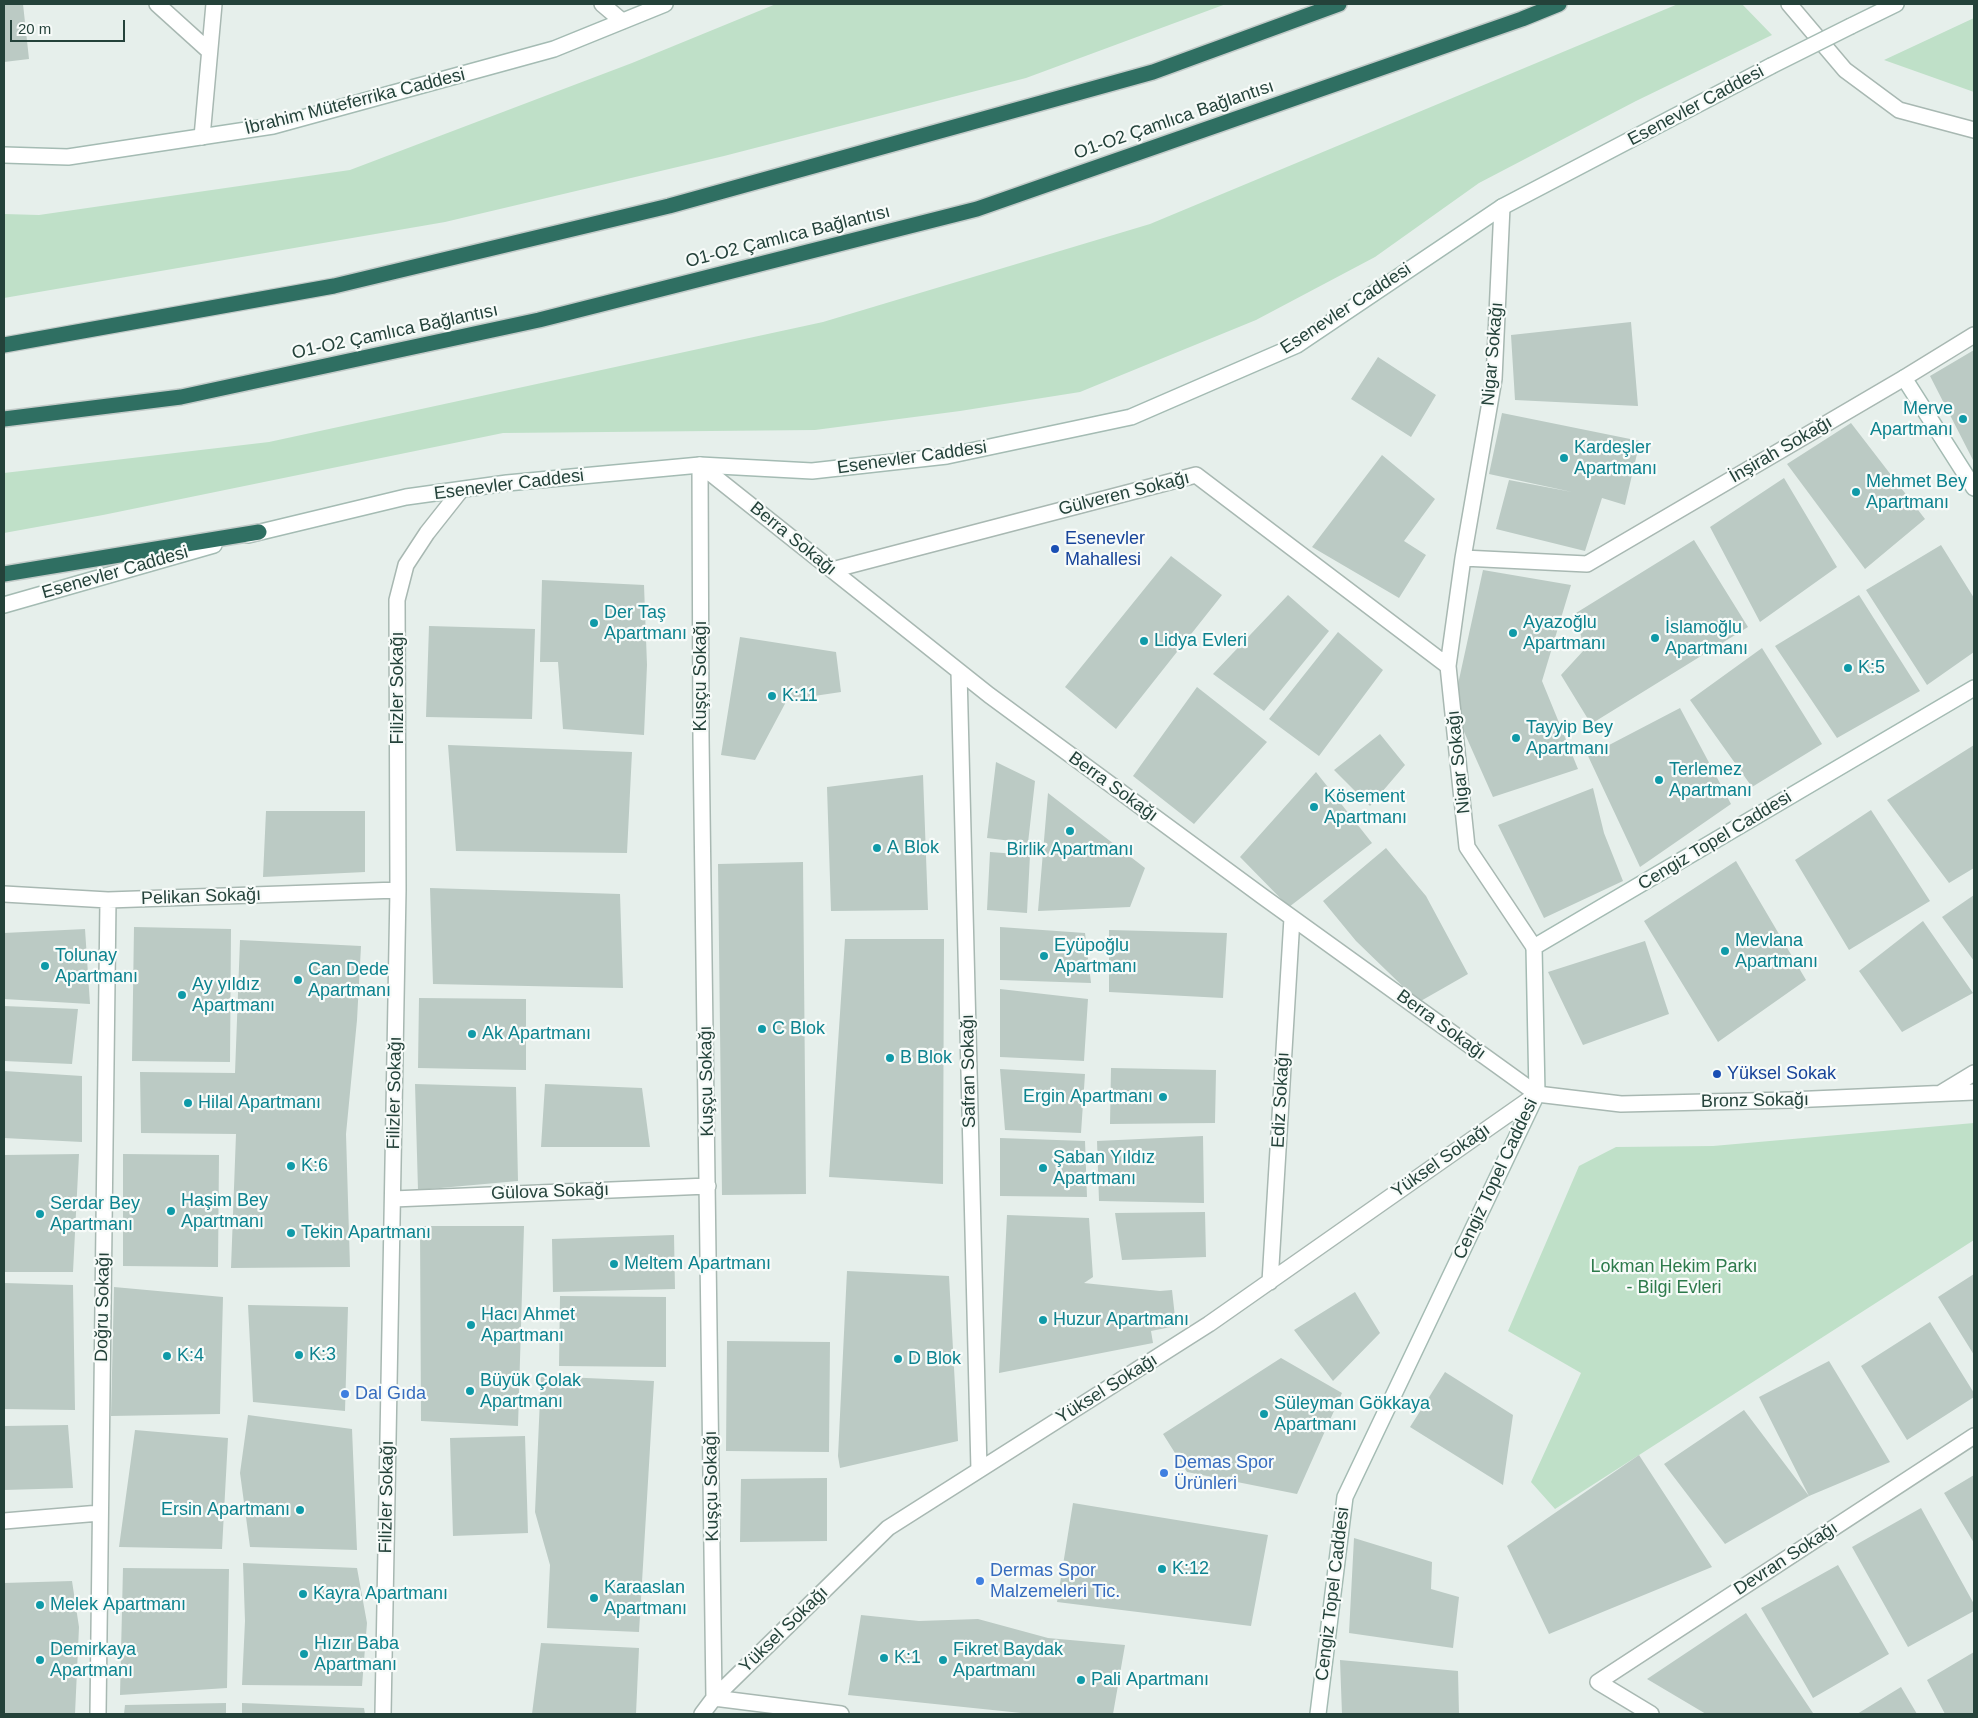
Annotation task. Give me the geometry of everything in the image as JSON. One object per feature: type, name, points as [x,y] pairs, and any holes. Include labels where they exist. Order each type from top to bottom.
[{"type":"highway","points":[[4,345],[334,286],[669,206],[1153,72],[1339,4]]},
{"type":"highway","name":"O1-O2 Çamlıca Bağlantısı","points":[[4,419],[181,397],[539,320],[977,209],[1513,23],[1559,4]]},
{"type":"highway","points":[[4,574],[260,532]]},
{"type":"street","points":[[157,4],[209,51]]},
{"type":"street","points":[[202,137],[214,4]]},
{"type":"street","points":[[602,4],[622,22]]},
{"type":"street","name":"İbrahim Müteferrika Caddesi","points":[[4,155],[68,157],[273,126],[545,52],[665,4]]},
{"type":"street","points":[[1788,4],[1845,70],[1900,110],[1974,130]]},
{"type":"street","name":"Esenevler Caddesi","points":[[4,605],[260,532],[406,498],[461,490],[700,465],[812,471],[937,457],[1131,418],[1297,345],[1502,207],[1772,66],[1896,4]]},
{"type":"street","name":"Nigar Sokağı","points":[[1502,207],[1494,379],[1463,558],[1448,666],[1467,848],[1534,947]]},
{"type":"street","name":"İnşirah Sokağı","points":[[1463,558],[1588,564],[1974,335]]},
{"type":"street","points":[[1904,378],[1974,488]]},
{"type":"street","name":"Berra Sokağı","points":[[700,465],[960,672],[1292,918],[1537,1094]]},
{"type":"street","name":"Kuşçu Sokağı","points":[[700,465],[701,738],[714,1698]]},
{"type":"street","name":"Gülveren Sokağı","points":[[832,570],[1196,474],[1448,666]]},
{"type":"street","name":"Filizler Sokağı","points":[[383,1714],[398,890],[397,600],[406,566],[427,533],[461,490]]},
{"type":"street","name":"Safran Sokağı","points":[[960,672],[979,1470]]},
{"type":"street","name":"Cengiz Topel Caddesi","points":[[1318,1714],[1345,1497],[1537,1094],[1534,947],[1974,688]]},
{"type":"street","name":"Pelikan Sokağı","points":[[4,894],[108,900],[398,890]]},
{"type":"street","name":"Doğru Sokağı","points":[[98,1714],[108,900]]},
{"type":"street","name":"Ediz Sokağı","points":[[1270,1282],[1292,918]]},
{"type":"street","points":[[1938,1095],[1974,1073]]},
{"type":"street","name":"Bronz Sokağı","points":[[1537,1094],[1620,1104],[1938,1095],[1974,1092]]},
{"type":"street","name":"Yüksel Sokağı","points":[[702,1714],[714,1698],[888,1528],[1209,1324],[1537,1094]]},
{"type":"street","name":"Gülova Sokağı","points":[[393,1199],[708,1186]]},
{"type":"street","name":"Devran Sokağı","points":[[1651,1714],[1598,1682],[1974,1436]]},
{"type":"street","points":[[4,1520],[100,1513]]},
{"type":"street","points":[[714,1698],[840,1714]]},
{"type":"green space","points":[[776,4],[1226,4],[1026,78],[724,156],[445,222],[4,298],[4,214],[39,215],[350,170],[632,63]]},
{"type":"green space","points":[[1678,4],[1742,4],[1772,35],[1636,101],[1479,183],[1375,257],[1256,320],[1080,392],[960,411],[815,430],[503,433],[103,515],[4,533],[4,473],[269,442],[823,322],[1150,224]]},
{"type":"green space","points":[[1974,18],[1974,92],[1884,60]]},
{"type":"green space","name":"Lokman Hekim Parkı - Bilgi Evleri","points":[[1974,1123],[1974,1240],[1555,1509],[1531,1482],[1581,1373],[1508,1331],[1579,1166],[1616,1147],[1713,1146]]},
{"type":"building","points":[[4,4],[23,4],[29,59],[4,62]]},
{"type":"building","points":[[1631,322],[1638,406],[1515,400],[1511,335]]},
{"type":"building","name":"Merve Apartmanı","points":[[1974,350],[1974,462],[1930,376]]},
{"type":"building","points":[[1378,357],[1436,395],[1411,437],[1351,399]]},
{"type":"building","name":"Kardeşler Apartmanı","points":[[1502,413],[1640,441],[1625,505],[1602,498],[1585,551],[1496,529],[1509,480],[1572,492],[1489,474]]},
{"type":"building","name":"Mehmet Bey Apartmanı","points":[[1851,423],[1925,519],[1865,569],[1787,464]]},
{"type":"building","points":[[1382,455],[1435,499],[1404,541],[1426,555],[1399,598],[1312,547]]},
{"type":"building","name":"İslamoğlu Apartmanı","points":[[1784,478],[1837,567],[1760,622],[1710,527]]},
{"type":"building","name":"İslamoğlu Apartmanı","points":[[1694,540],[1748,627],[1591,724],[1561,675],[1584,650],[1576,613]]},
{"type":"building","name":"K:5","points":[[1941,545],[1974,598],[1974,652],[1927,685],[1866,590]]},
{"type":"building","name":"Lidya Evleri","points":[[1171,556],[1222,595],[1116,729],[1065,687]]},
{"type":"building","points":[[1483,570],[1571,585],[1542,681],[1578,769],[1493,797],[1453,707]]},
{"type":"building","points":[[542,580],[644,585],[647,665],[644,735],[563,729],[558,662],[540,662]]},
{"type":"building","points":[[1288,595],[1329,631],[1264,711],[1213,674]]},
{"type":"building","name":"K:5","points":[[1859,595],[1920,691],[1837,738],[1775,646]]},
{"type":"building","points":[[429,626],[535,629],[532,719],[426,717]]},
{"type":"building","points":[[1338,632],[1383,670],[1319,756],[1269,719]]},
{"type":"building","name":"K:11","points":[[740,637],[836,652],[841,692],[787,700],[755,760],[721,755]]},
{"type":"building","points":[[1762,648],[1822,744],[1752,787],[1690,700]]},
{"type":"building","points":[[1197,687],[1267,742],[1194,824],[1133,776]]},
{"type":"building","name":"Terlemez Apartmanı","points":[[1680,708],[1731,804],[1640,867],[1588,756]]},
{"type":"building","points":[[1380,734],[1405,765],[1370,806],[1334,770]]},
{"type":"building","points":[[448,745],[632,752],[627,853],[456,851]]},
{"type":"building","points":[[1974,745],[1974,868],[1949,883],[1887,800]]},
{"type":"building","points":[[996,762],[1035,781],[1028,843],[987,838]]},
{"type":"building","name":"Kösement Apartmanı","points":[[1316,772],[1372,843],[1289,907],[1240,857]]},
{"type":"building","name":"A Blok","points":[[923,775],[928,910],[831,911],[827,787]]},
{"type":"building","points":[[1593,788],[1604,833],[1623,881],[1544,918],[1498,825]]},
{"type":"building","name":"Birlik Apartmanı","points":[[1048,793],[1145,868],[1130,907],[1038,911]]},
{"type":"building","points":[[1871,810],[1930,901],[1849,950],[1795,860]]},
{"type":"building","points":[[266,811],[365,811],[365,872],[263,877]]},
{"type":"building","points":[[1386,848],[1426,896],[1468,974],[1419,1002],[1356,941],[1323,901]]},
{"type":"building","points":[[990,852],[1030,855],[1027,913],[987,910]]},
{"type":"building","name":"Mevlana Apartmanı","points":[[1736,861],[1806,980],[1718,1042],[1644,921]]},
{"type":"building","name":"C Blok","points":[[803,862],[806,1194],[722,1195],[718,864]]},
{"type":"building","points":[[430,888],[620,894],[623,988],[433,984]]},
{"type":"building","points":[[1974,895],[1974,961],[1942,917]]},
{"type":"building","points":[[1923,921],[1973,993],[1902,1032],[1859,971]]},
{"type":"building","name":"Ay yıldız Apartmanı","points":[[134,927],[231,929],[230,1062],[132,1061]]},
{"type":"building","name":"Eyüpoğlu Apartmanı","points":[[1000,927],[1085,933],[1091,983],[1000,980]]},
{"type":"building","name":"Tolunay Apartmanı","points":[[85,929],[90,1004],[4,999],[4,933]]},
{"type":"building","points":[[1109,930],[1227,933],[1223,998],[1109,992]]},
{"type":"building","name":"B Blok","points":[[845,939],[944,939],[943,1184],[829,1177]]},
{"type":"building","points":[[240,940],[361,946],[357,1020],[346,1134],[350,1267],[231,1268],[236,1134],[141,1133],[140,1072],[235,1073]]},
{"type":"building","points":[[1645,941],[1669,1014],[1583,1045],[1548,972]]},
{"type":"building","points":[[1000,989],[1088,999],[1084,1061],[1000,1057]]},
{"type":"building","name":"Ak Apartmanı","points":[[419,998],[526,999],[526,1070],[418,1068]]},
{"type":"building","points":[[4,1006],[78,1009],[72,1064],[4,1061]]},
{"type":"building","name":"Ergin Apartmanı","points":[[1111,1068],[1216,1070],[1215,1123],[1110,1124]]},
{"type":"building","points":[[1000,1069],[1085,1074],[1081,1133],[1005,1130]]},
{"type":"building","points":[[4,1071],[82,1076],[82,1142],[4,1138]]},
{"type":"building","points":[[415,1084],[516,1087],[518,1181],[418,1190]]},
{"type":"building","points":[[545,1084],[642,1088],[650,1147],[541,1147]]},
{"type":"building","points":[[1203,1136],[1204,1203],[1099,1201],[1097,1141]]},
{"type":"building","name":"Şaban Yıldız Apartmanı","points":[[1000,1138],[1085,1141],[1087,1197],[1000,1196]]},
{"type":"building","name":"Serdar Bey Apartmanı","points":[[79,1154],[73,1272],[4,1272],[4,1155]]},
{"type":"building","name":"Haşim Bey Apartmanı","points":[[123,1154],[219,1155],[218,1267],[123,1266]]},
{"type":"building","points":[[1205,1212],[1206,1257],[1122,1260],[1115,1213]]},
{"type":"building","name":"Huzur Apartmanı","points":[[1007,1215],[1089,1218],[1093,1277],[1084,1283],[1160,1291],[1172,1290],[1176,1326],[1151,1331],[1153,1343],[999,1373]]},
{"type":"building","points":[[420,1226],[524,1226],[518,1426],[421,1421]]},
{"type":"building","name":"Meltem Apartmanı","points":[[674,1235],[675,1289],[553,1292],[552,1239]]},
{"type":"building","name":"D Blok","points":[[847,1271],[949,1276],[958,1441],[840,1468],[838,1456]]},
{"type":"building","points":[[1974,1274],[1974,1355],[1938,1297]]},
{"type":"building","points":[[4,1283],[73,1285],[75,1410],[4,1409]]},
{"type":"building","name":"K:4","points":[[114,1287],[223,1297],[220,1414],[111,1416]]},
{"type":"building","points":[[1355,1292],[1380,1333],[1333,1381],[1294,1330]]},
{"type":"building","points":[[560,1296],[666,1297],[666,1367],[559,1366]]},
{"type":"building","name":"K:3","points":[[248,1305],[348,1307],[345,1411],[253,1402]]},
{"type":"building","points":[[1930,1322],[1974,1393],[1974,1397],[1907,1440],[1861,1366]]},
{"type":"building","points":[[727,1341],[830,1342],[829,1452],[726,1451]]},
{"type":"building","name":"Süleyman Gökkaya Apartmanı","points":[[1281,1358],[1342,1393],[1297,1494],[1187,1472],[1163,1434]]},
{"type":"building","points":[[1829,1361],[1890,1462],[1809,1496],[1759,1397]]},
{"type":"building","points":[[1445,1372],[1513,1415],[1503,1485],[1410,1427]]},
{"type":"building","points":[[541,1376],[654,1381],[639,1632],[547,1628],[550,1565],[535,1512]]},
{"type":"building","points":[[1744,1410],[1809,1496],[1725,1544],[1664,1464]]},
{"type":"building","points":[[248,1415],[352,1429],[357,1550],[250,1547],[240,1473]]},
{"type":"building","points":[[68,1425],[73,1488],[4,1490],[4,1426]]},
{"type":"building","points":[[135,1430],[228,1438],[222,1549],[119,1547]]},
{"type":"building","points":[[525,1436],[528,1533],[453,1536],[450,1438]]},
{"type":"building","points":[[1639,1455],[1712,1567],[1549,1634],[1507,1546]]},
{"type":"building","points":[[1974,1475],[1974,1543],[1944,1493]]},
{"type":"building","points":[[827,1478],[827,1541],[740,1542],[741,1479]]},
{"type":"building","name":"K:12","points":[[1073,1503],[1268,1535],[1251,1626],[1057,1602]]},
{"type":"building","points":[[1921,1508],[1974,1604],[1974,1611],[1908,1647],[1852,1547]]},
{"type":"building","points":[[1354,1538],[1432,1562],[1431,1589],[1459,1597],[1453,1648],[1349,1633]]},
{"type":"building","points":[[243,1563],[357,1568],[367,1623],[362,1686],[242,1685],[245,1621]]},
{"type":"building","points":[[1838,1565],[1889,1654],[1813,1698],[1761,1608]]},
{"type":"building","points":[[123,1568],[229,1569],[227,1688],[120,1695]]},
{"type":"building","points":[[72,1581],[79,1627],[75,1714],[4,1714],[4,1583]]},
{"type":"building","points":[[1746,1613],[1813,1713],[1706,1714],[1647,1679]]},
{"type":"building","points":[[861,1615],[919,1621],[978,1619],[1048,1638],[1125,1645],[1113,1714],[1031,1714],[848,1695]]},
{"type":"building","points":[[541,1643],[639,1648],[636,1714],[532,1714]]},
{"type":"building","points":[[1974,1652],[1974,1714],[1945,1714],[1927,1680]]},
{"type":"building","points":[[1340,1660],[1458,1671],[1459,1714],[1342,1714]]},
{"type":"building","points":[[1901,1687],[1917,1714],[1857,1714]]},
{"type":"building","points":[[226,1703],[226,1714],[124,1714],[125,1705]]},
{"type":"building","points":[[242,1703],[364,1708],[365,1714],[242,1714]]},
{"type":"place","name":"Merve Apartmanı","points":[[1963,419]]},
{"type":"place","name":"Kardeşler Apartmanı","points":[[1564,458]]},
{"type":"place","name":"Mehmet Bey Apartmanı","points":[[1856,492]]},
{"type":"place","name":"Esenevler Mahallesi","points":[[1055,549]]},
{"type":"place","name":"Der Taş Apartmanı","points":[[594,623]]},
{"type":"place","name":"Ayazoğlu Apartmanı","points":[[1513,633]]},
{"type":"place","name":"İslamoğlu Apartmanı","points":[[1655,638]]},
{"type":"place","name":"Lidya Evleri","points":[[1144,641]]},
{"type":"place","name":"K:5","points":[[1848,668]]},
{"type":"place","name":"K:11","points":[[772,696]]},
{"type":"place","name":"Tayyip Bey Apartmanı","points":[[1516,738]]},
{"type":"place","name":"Terlemez Apartmanı","points":[[1659,780]]},
{"type":"place","name":"Kösement Apartmanı","points":[[1314,807]]},
{"type":"place","name":"Birlik Apartmanı","points":[[1070,831]]},
{"type":"place","name":"A Blok","points":[[877,848]]},
{"type":"place","name":"Mevlana Apartmanı","points":[[1725,951]]},
{"type":"place","name":"Eyüpoğlu Apartmanı","points":[[1044,956]]},
{"type":"place","name":"Tolunay Apartmanı","points":[[45,966]]},
{"type":"place","name":"Can Dede Apartmanı","points":[[298,980]]},
{"type":"place","name":"Ay yıldız Apartmanı","points":[[182,995]]},
{"type":"place","name":"C Blok","points":[[762,1029]]},
{"type":"place","name":"Ak Apartmanı","points":[[472,1034]]},
{"type":"place","name":"B Blok","points":[[890,1058]]},
{"type":"place","name":"Yüksel Sokak","points":[[1717,1074]]},
{"type":"place","name":"Ergin Apartmanı","points":[[1163,1097]]},
{"type":"place","name":"Hilal Apartmanı","points":[[188,1103]]},
{"type":"place","name":"K:6","points":[[291,1166]]},
{"type":"place","name":"Şaban Yıldız Apartmanı","points":[[1043,1168]]},
{"type":"place","name":"Haşim Bey Apartmanı","points":[[171,1211]]},
{"type":"place","name":"Serdar Bey Apartmanı","points":[[40,1214]]},
{"type":"place","name":"Tekin Apartmanı","points":[[291,1233]]},
{"type":"place","name":"Meltem Apartmanı","points":[[614,1264]]},
{"type":"place","name":"Huzur Apartmanı","points":[[1043,1320]]},
{"type":"place","name":"Hacı Ahmet Apartmanı","points":[[471,1325]]},
{"type":"place","name":"K:3","points":[[299,1355]]},
{"type":"place","name":"K:4","points":[[167,1356]]},
{"type":"place","name":"D Blok","points":[[898,1359]]},
{"type":"place","name":"Büyük Çolak Apartmanı","points":[[470,1391]]},
{"type":"place","name":"Dal Gıda","points":[[345,1394]]},
{"type":"place","name":"Süleyman Gökkaya Apartmanı","points":[[1264,1414]]},
{"type":"place","name":"Demas Spor Ürünleri","points":[[1164,1473]]},
{"type":"place","name":"Ersin Apartmanı","points":[[300,1510]]},
{"type":"place","name":"K:12","points":[[1162,1569]]},
{"type":"place","name":"Dermas Spor Malzemeleri Tic.","points":[[980,1581]]},
{"type":"place","name":"Kayra Apartmanı","points":[[303,1594]]},
{"type":"place","name":"Karaaslan Apartmanı","points":[[594,1598]]},
{"type":"place","name":"Melek Apartmanı","points":[[40,1605]]},
{"type":"place","name":"Hızır Baba Apartmanı","points":[[304,1654]]},
{"type":"place","name":"K:1","points":[[884,1658]]},
{"type":"place","name":"Demirkaya Apartmanı","points":[[40,1660]]},
{"type":"place","name":"Fikret Baydak Apartmanı","points":[[943,1660]]},
{"type":"place","name":"Pali Apartmanı","points":[[1081,1680]]}]
